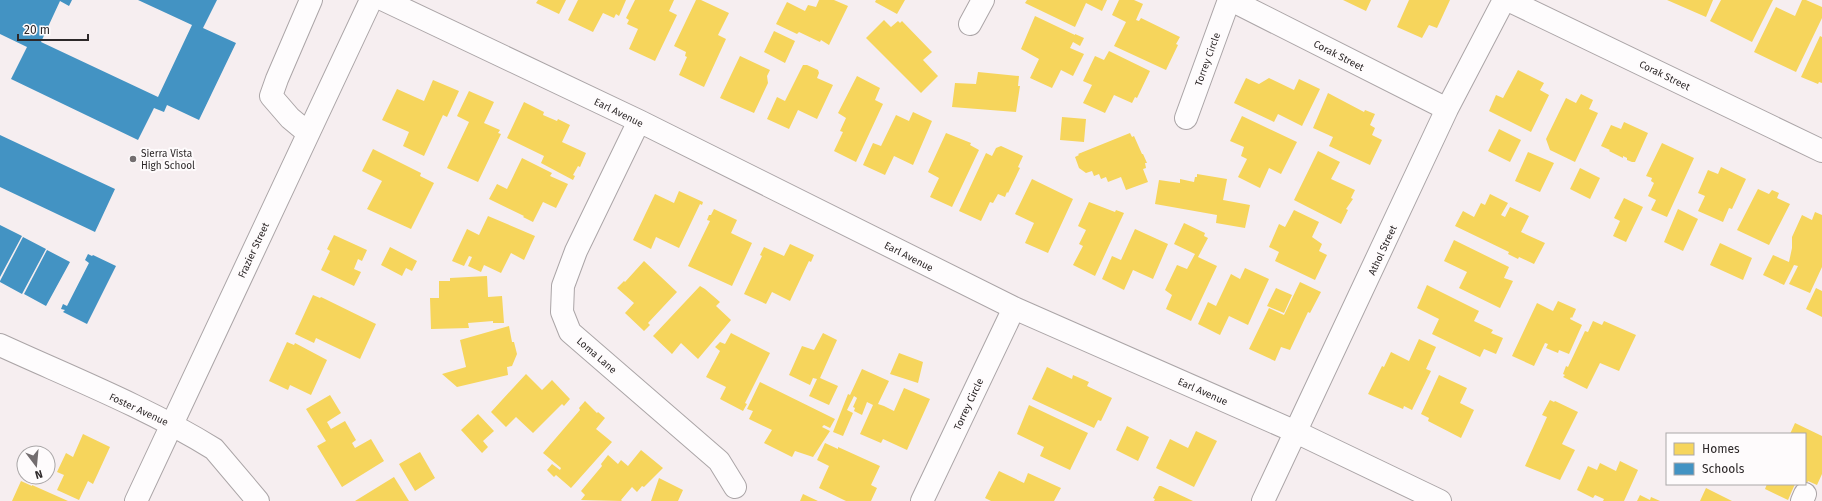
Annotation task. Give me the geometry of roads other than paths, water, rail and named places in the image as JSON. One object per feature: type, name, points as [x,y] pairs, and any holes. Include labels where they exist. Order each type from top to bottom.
[{"type":"street","points":[[308,133],[290,118],[271,96],[311,0]]},
{"type":"street","name":"Frazier Street","points":[[136,501],[371,0]]},
{"type":"street","name":"Earl Avenue","points":[[384,0],[639,121],[1014,308],[1296,432],[1440,501]]},
{"type":"street","points":[[970,24],[983,0]]},
{"type":"street","name":"Corak Street","points":[[1230,0],[1447,109]]},
{"type":"street","name":"Torrey Circle","points":[[1186,118],[1230,0]]},
{"type":"street","name":"Athol Street","points":[[1263,501],[1447,109],[1504,0]]},
{"type":"street","name":"Corak Street","points":[[1508,0],[1822,151]]},
{"type":"street","name":"Loma Lane","points":[[639,121],[576,251],[563,286],[562,312],[570,332],[719,461],[735,487]]},
{"type":"street","name":"Torrey Circle","points":[[922,501],[1014,308]]},
{"type":"street","name":"Foster Avenue","points":[[0,345],[172,424],[214,449],[258,501]]},
{"type":"place","name":"Sierra Vista High School","points":[[133,159]]}]
